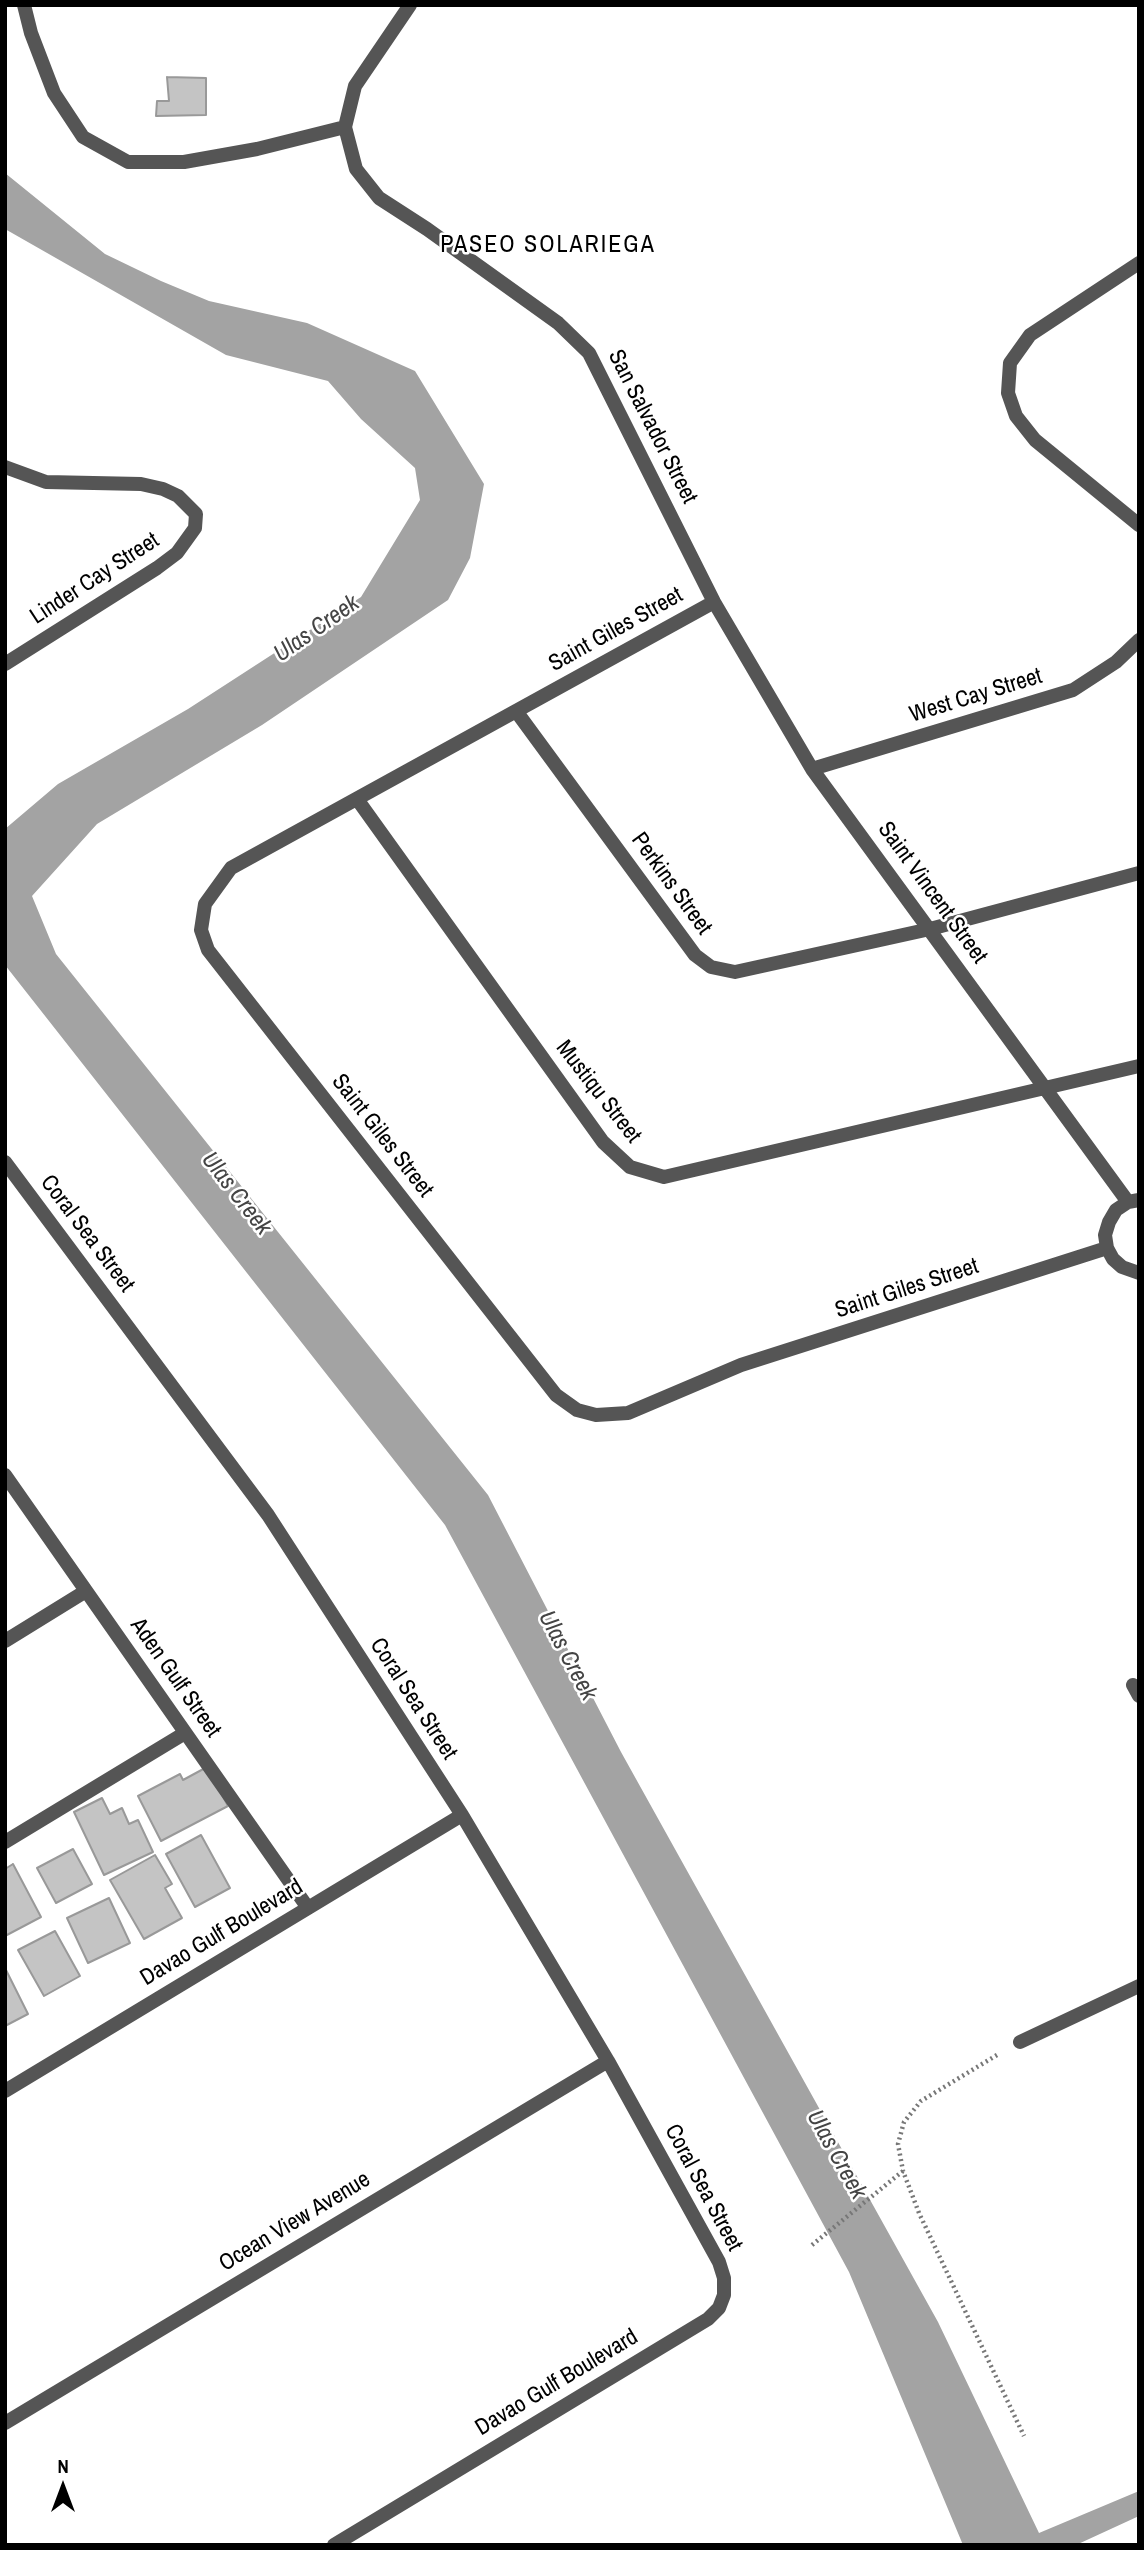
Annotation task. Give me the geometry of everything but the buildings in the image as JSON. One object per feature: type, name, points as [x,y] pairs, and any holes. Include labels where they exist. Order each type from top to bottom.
[{"type":"street","points":[[24,5],[31,33],[54,93],[83,137],[128,162],[184,162],[257,149],[345,127]]},
{"type":"street","name":"San Salvador Street","points":[[406,7],[355,86],[345,127],[356,169],[379,198],[558,323],[589,353],[713,602]]},
{"type":"street","points":[[1139,263],[1030,335],[1010,363],[1008,393],[1016,416],[1035,440],[1139,525]]},
{"type":"street","name":"Linder Cay Street","points":[[5,467],[46,482],[141,484],[163,489],[178,496],[196,514],[195,528],[177,553],[5,664]]},
{"type":"street","name":"Saint Giles Street","points":[[713,602],[231,868],[205,904],[201,930],[208,950],[547,1384],[556,1395],[577,1410],[596,1415],[628,1413],[741,1366],[1107,1248]]},
{"type":"street","name":"Saint Vincent Street","points":[[713,602],[813,769],[1044,1086],[1133,1201]]},
{"type":"street","name":"West Cay Street","points":[[813,769],[1073,690],[1116,662],[1139,640]]},
{"type":"street","name":"Perkins Street","points":[[516,711],[695,956],[711,967],[735,972],[930,929],[1139,873]]},
{"type":"street","name":"Mustiqu Street","points":[[357,799],[603,1142],[630,1167],[664,1177],[1044,1086],[1139,1066]]},
{"type":"street","name":"Coral Sea Street","points":[[5,1162],[268,1515],[462,1815],[608,2061],[719,2262],[724,2278],[724,2295]]},
{"type":"street","points":[[1133,1201],[1116,1210],[1105,1235],[1107,1248],[1113,1259],[1122,1267],[1139,1273]]},
{"type":"street","name":"Aden Gulf Street","points":[[5,1475],[308,1908]]},
{"type":"street","points":[[5,1640],[86,1591]]},
{"type":"street","points":[[5,1842],[186,1732]]},
{"type":"street","name":"Davao Gulf Boulevard","points":[[5,2091],[462,1815]]},
{"type":"street","points":[[1020,2042],[1139,1986]]},
{"type":"street","name":"Ocean View Avenue","points":[[5,2423],[608,2061]]},
{"type":"street","name":"Davao Gulf Boulevard","points":[[334,2545],[708,2319],[719,2308],[724,2295]]},
{"type":"path","points":[[1020,2042],[921,2101],[904,2122],[898,2144],[903,2171],[919,2213],[1024,2436]]},
{"type":"path","points":[[813,2245],[903,2171]]},
{"type":"water","name":"Ulas Creek","points":[[5,173],[105,254],[209,301],[307,323],[415,371],[484,484],[470,558],[448,600],[262,725],[97,824],[32,896],[56,954],[488,1495],[621,1752],[938,2322],[1039,2533],[1139,2491],[1139,2516],[1076,2545],[963,2545],[849,2272],[445,1525],[5,965],[5,829],[58,784],[188,709],[361,597],[420,500],[415,468],[361,419],[328,381],[226,355],[5,229]]},
{"type":"district","name":"PASEO SOLARIEGA","points":[[548,246]]}]
